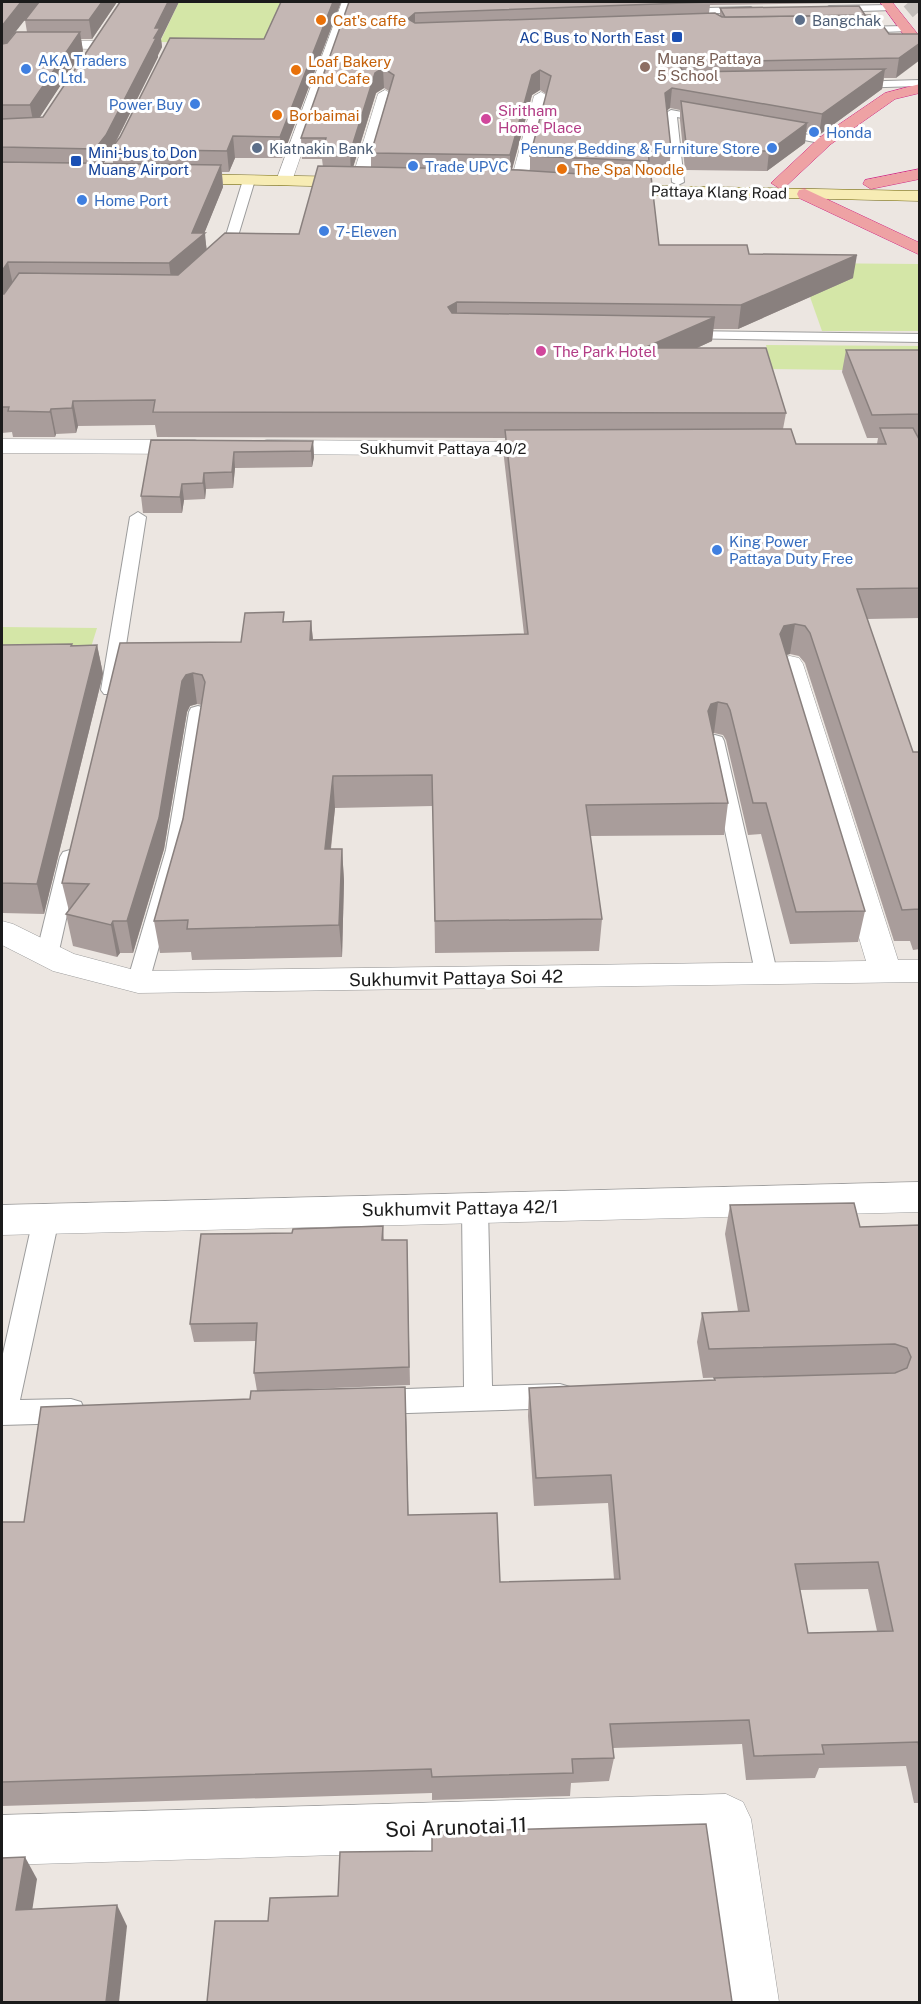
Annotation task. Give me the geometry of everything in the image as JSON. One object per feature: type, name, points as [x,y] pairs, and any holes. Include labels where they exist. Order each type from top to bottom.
[{"type":"highway","points":[[888,5],[920,47]]},
{"type":"highway","points":[[779,183],[825,141],[890,96],[920,85]]},
{"type":"highway","points":[[871,184],[920,174]]},
{"type":"highway","points":[[805,194],[920,250]]},
{"type":"main road","points":[[166,179],[379,182]]},
{"type":"main road","name":"Pattaya Klang Road","points":[[920,184],[678,182],[591,185],[805,194],[920,196]]},
{"type":"main road","points":[[496,184],[539,185]]},
{"type":"street","points":[[284,181],[348,2]]},
{"type":"street","points":[[26,45],[100,40],[84,64]]},
{"type":"street","points":[[359,182],[386,94]]},
{"type":"street","points":[[518,184],[541,96]]},
{"type":"street","points":[[2,446],[214,447]]},
{"type":"street","name":"Sukhumvit Pattaya 40/2","points":[[250,447],[569,449]]},
{"type":"street","points":[[790,664],[886,972]]},
{"type":"street","name":"Sukhumvit Pattaya Soi 42","points":[[2,932],[64,963],[138,982],[920,971]]},
{"type":"street","name":"Sukhumvit Pattaya 42/1","points":[[2,1220],[920,1197]]},
{"type":"street","name":"Soi Arunotai 11","points":[[2,1839],[726,1819],[753,2002]]},
{"type":"lane","points":[[814,9],[888,5]]},
{"type":"lane","points":[[744,31],[720,31],[710,10],[756,10]]},
{"type":"lane","points":[[706,27],[718,26]]},
{"type":"lane","points":[[851,30],[906,29]]},
{"type":"lane","points":[[840,85],[920,85]]},
{"type":"lane","points":[[678,182],[671,113],[726,123]]},
{"type":"lane","points":[[770,131],[825,141]]},
{"type":"lane","points":[[212,262],[229,246],[249,180]]},
{"type":"lane","points":[[670,335],[920,338]]},
{"type":"lane","points":[[105,713],[113,679],[138,517]]},
{"type":"lane","points":[[138,982],[176,850],[198,712]]},
{"type":"lane","points":[[715,741],[766,972]]},
{"type":"lane","points":[[47,955],[74,840]]},
{"type":"lane","points":[[475,1208],[478,1398]]},
{"type":"lane","points":[[46,1219],[2,1413],[98,1410]]},
{"type":"lane","points":[[347,1402],[586,1395]]},
{"type":"green space","points":[[179,2],[290,2],[271,44],[160,42]]},
{"type":"green space","points":[[798,263],[919,264],[919,331],[822,331]]},
{"type":"green space","points":[[766,345],[919,346],[919,371],[772,369]]},
{"type":"green space","points":[[2,627],[97,628],[87,660],[2,662]]},
{"type":"building","points":[[2,2],[21,2],[2,26]]},
{"type":"building","points":[[39,2],[102,2],[89,20],[25,20]]},
{"type":"building","points":[[120,2],[168,2],[155,28],[160,28],[154,38],[156,38],[106,135],[95,149],[2,147],[2,119],[43,117]]},
{"type":"building","points":[[281,2],[333,2],[280,137],[233,136],[227,151],[111,149],[120,137],[170,38],[264,39]]},
{"type":"building","points":[[349,2],[710,2],[415,13],[408,19],[415,23],[715,13],[722,17],[875,15],[889,34],[920,34],[920,43],[899,58],[692,62],[690,57],[681,57],[678,62],[682,70],[688,72],[885,69],[822,114],[672,88],[665,93],[671,149],[648,148],[649,161],[530,156],[551,76],[540,70],[532,75],[510,155],[371,153],[394,75],[383,68],[375,73],[350,153],[322,152],[326,138],[301,138]]},
{"type":"building","points":[[859,6],[865,15],[725,17],[720,8]]},
{"type":"building","points":[[16,32],[80,32],[30,105],[2,105],[2,44],[7,43]]},
{"type":"building","points":[[681,101],[807,123],[769,151],[687,151]]},
{"type":"building","points":[[2,162],[221,165],[192,233],[205,233],[169,263],[8,262],[2,271]]},
{"type":"building","points":[[318,166],[518,170],[651,176],[659,245],[747,245],[749,254],[857,255],[741,305],[457,302],[448,307],[452,313],[715,317],[644,348],[766,348],[786,413],[153,412],[155,400],[73,401],[72,408],[51,409],[50,412],[8,411],[9,407],[2,407],[2,294],[19,273],[178,275],[225,233],[299,234]]},
{"type":"building","points":[[846,350],[920,350],[920,414],[872,415]]},
{"type":"building","points":[[880,428],[913,428],[920,441],[920,588],[857,589],[913,752],[920,752],[920,911],[919,909],[902,910],[810,633],[805,626],[795,624],[784,626],[780,634],[865,911],[796,912],[766,803],[753,803],[730,710],[727,704],[718,702],[711,704],[708,711],[728,803],[586,805],[602,919],[435,921],[432,775],[333,776],[325,849],[342,849],[339,925],[187,929],[188,920],[154,921],[183,819],[205,682],[202,675],[193,673],[186,675],[182,681],[159,818],[127,921],[113,921],[111,925],[66,914],[89,884],[62,883],[120,643],[241,642],[245,613],[284,612],[283,622],[311,621],[310,640],[528,634],[505,430],[791,429],[796,444],[886,444]]},
{"type":"building","points":[[151,440],[313,441],[311,451],[234,452],[232,472],[204,473],[203,483],[182,484],[180,497],[141,496]]},
{"type":"building","points":[[72,644],[71,646],[97,645],[37,884],[2,883],[2,645]]},
{"type":"building","points":[[854,1203],[860,1227],[920,1225],[920,1750],[918,1742],[822,1745],[824,1754],[754,1756],[749,1720],[610,1724],[614,1758],[572,1759],[573,1773],[432,1777],[431,1769],[2,1782],[2,1522],[24,1522],[41,1407],[250,1399],[251,1391],[405,1387],[408,1515],[497,1513],[500,1582],[620,1579],[611,1475],[536,1478],[529,1388],[715,1380],[714,1378],[895,1373],[907,1368],[911,1357],[907,1348],[895,1344],[709,1349],[702,1313],[749,1311],[730,1205]],"holes":[[[878,1562],[893,1631],[808,1633],[795,1564]]]},
{"type":"building","points":[[383,1226],[382,1240],[407,1240],[409,1367],[254,1373],[257,1323],[190,1324],[201,1234],[292,1233],[293,1229]]},
{"type":"building","points":[[706,1824],[732,2002],[207,2002],[215,1921],[268,1921],[270,1898],[338,1896],[340,1852],[432,1851],[432,1832]]},
{"type":"building","points":[[25,1857],[16,1910],[117,1905],[106,2002],[2,2002],[2,1858]]},
{"type":"tunnel","points":[[909,2],[920,15]]},
{"type":"place","name":"Cat's caffe","points":[[321,20]]},
{"type":"place","name":"Bangchak","points":[[800,20]]},
{"type":"place","name":"AC Bus to North East","points":[[677,37]]},
{"type":"place","name":"Muang Pattaya 5 School","points":[[645,67]]},
{"type":"place","name":"AKA Traders Co Ltd.","points":[[26,69]]},
{"type":"place","name":"Loaf Bakery and Cafe","points":[[296,70]]},
{"type":"place","name":"Power Buy","points":[[195,104]]},
{"type":"place","name":"Borbaimai","points":[[277,115]]},
{"type":"place","name":"Siritham Home Place","points":[[486,119]]},
{"type":"place","name":"Honda","points":[[814,132]]},
{"type":"place","name":"Kiatnakin Bank","points":[[257,148]]},
{"type":"place","name":"Penung Bedding & Furniture Store","points":[[772,148]]},
{"type":"place","name":"Mini-bus to Don Muang Airport","points":[[76,161]]},
{"type":"place","name":"Trade UPVC","points":[[413,166]]},
{"type":"place","name":"The Spa Noodle","points":[[562,169]]},
{"type":"place","name":"Home Port","points":[[82,200]]},
{"type":"place","name":"7-Eleven","points":[[324,231]]},
{"type":"place","name":"The Park Hotel","points":[[541,351]]},
{"type":"place","name":"King Power Pattaya Duty Free","points":[[717,550]]}]
